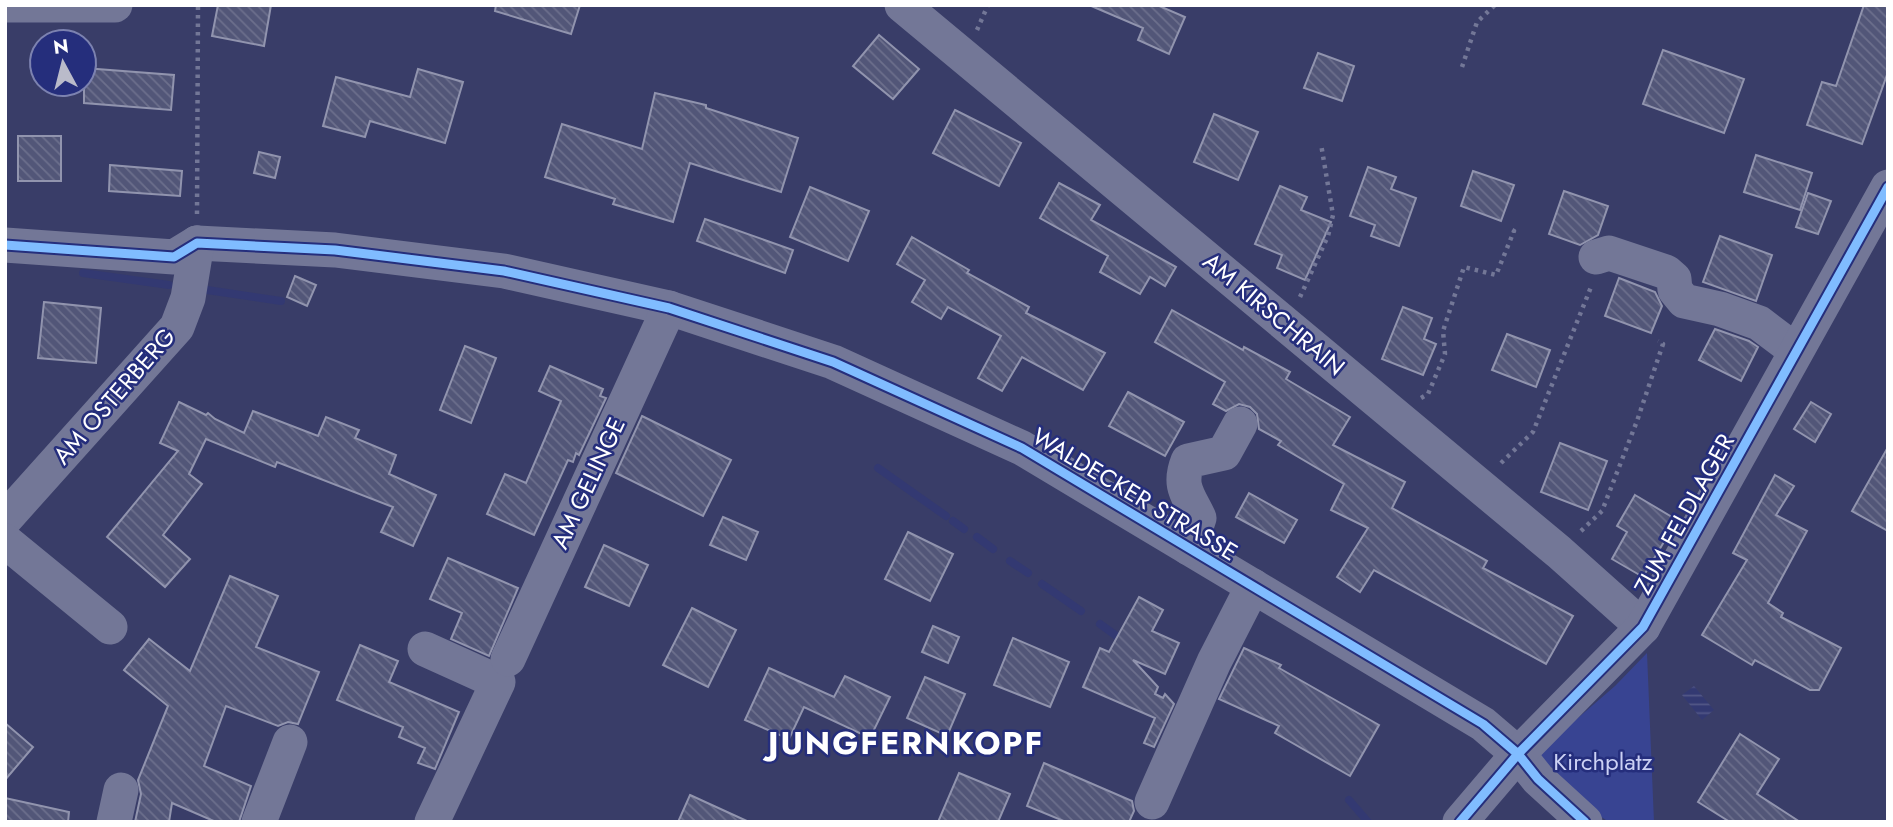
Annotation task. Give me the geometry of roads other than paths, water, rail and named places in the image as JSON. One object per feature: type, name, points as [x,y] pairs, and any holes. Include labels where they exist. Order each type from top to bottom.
[{"type":"street","points":[[5,5],[115,5]]},
{"type":"street","name":"AM KIRSCHRAIN","points":[[902,5],[1559,552],[1643,627]]},
{"type":"street","name":"ZUM FELDLAGER","points":[[1460,822],[1518,754],[1643,627],[1796,351],[1886,196]]},
{"type":"street","points":[[5,245],[174,257],[197,243]]},
{"type":"street","name":"WALDECKER STRASSE","points":[[197,243],[335,250],[504,271],[668,308],[832,362],[1022,448],[1483,724],[1518,754],[1538,779],[1585,822]]},
{"type":"street","name":"AM OSTERBERG","points":[[5,519],[177,327],[188,298],[197,243]]},
{"type":"street","points":[[1596,257],[1609,253],[1666,272],[1674,279],[1675,290],[1684,301],[1720,309],[1759,323],[1796,351]]},
{"type":"street","name":"AM GELINGE","points":[[508,659],[668,308]]},
{"type":"street","points":[[1189,548],[1199,518],[1183,486],[1183,474],[1188,461],[1224,453],[1240,424]]},
{"type":"street","points":[[5,541],[110,628]]},
{"type":"street","points":[[1152,802],[1214,662],[1253,586]]},
{"type":"street","points":[[425,649],[498,682],[432,822]]},
{"type":"street","points":[[259,822],[290,742]]},
{"type":"waterway","points":[[83,273],[169,285]]},
{"type":"waterway","points":[[207,290],[281,301]]},
{"type":"waterway","points":[[878,468],[946,516]]},
{"type":"waterway","points":[[953,521],[964,529]]},
{"type":"waterway","points":[[977,537],[993,549]]},
{"type":"waterway","points":[[1010,561],[1028,573]]},
{"type":"waterway","points":[[1042,584],[1081,611]]},
{"type":"waterway","points":[[1100,624],[1118,637]]},
{"type":"waterway","points":[[1349,800],[1368,822]]},
{"type":"district","name":"JUNGFERNKOPF","points":[[906,743]]},
{"type":"park label","name":"Kirchplatz","points":[[1603,761]]}]
